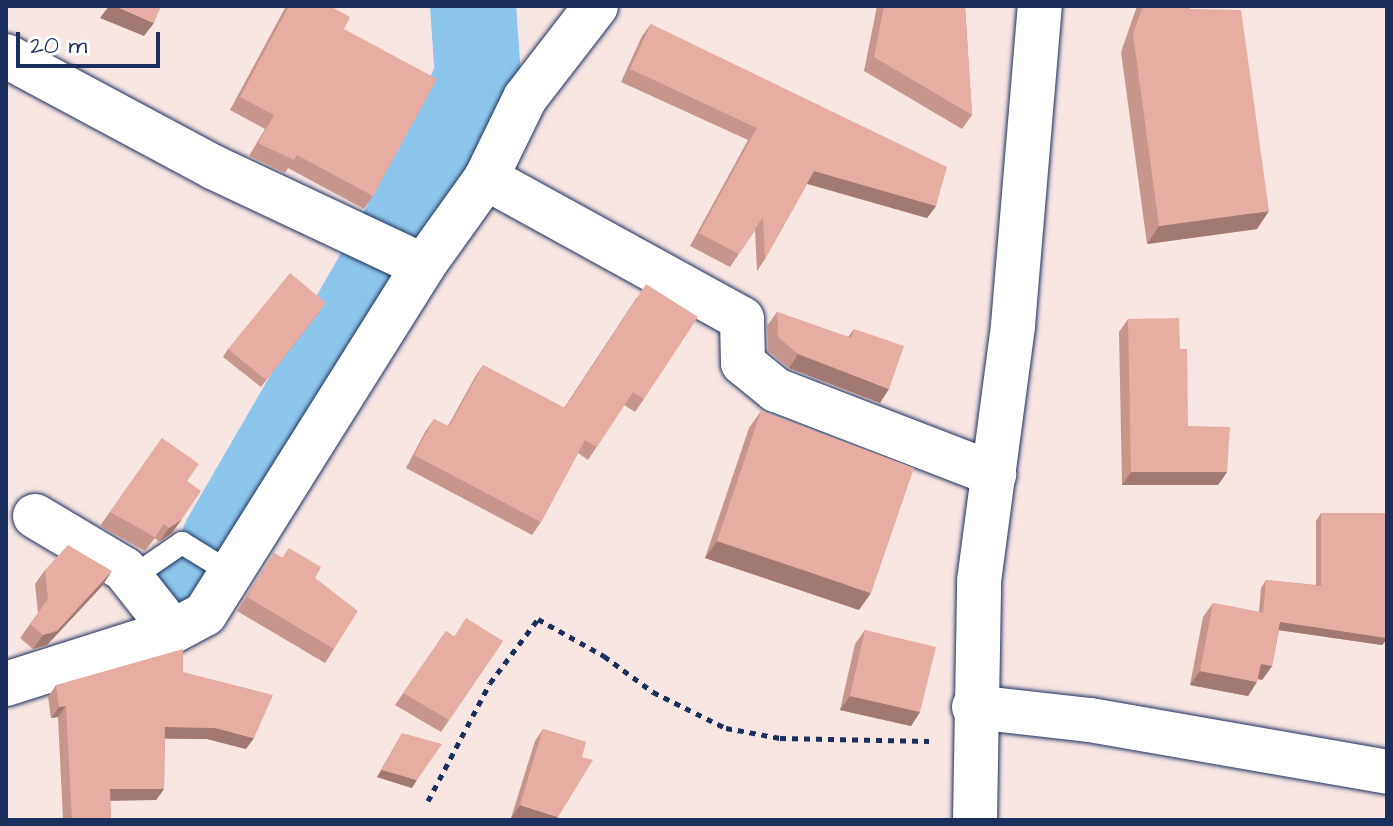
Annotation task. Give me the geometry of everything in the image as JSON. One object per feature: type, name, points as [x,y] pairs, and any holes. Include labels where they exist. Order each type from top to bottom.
[{"type":"street","points":[[6,684],[173,631],[205,614],[423,266],[486,178],[525,98],[596,6]]},
{"type":"street","points":[[975,820],[974,724],[979,581],[1013,325],[1040,6]]},
{"type":"street","points":[[6,56],[213,167],[423,266]]},
{"type":"street","points":[[486,178],[742,319],[743,363],[776,390],[994,474]]},
{"type":"street","points":[[35,516],[131,578],[173,631]]},
{"type":"street","points":[[974,724],[1090,720],[1387,772]]},
{"type":"lane","points":[[131,578],[182,543],[231,573]]},
{"type":"path","points":[[428,801],[490,683],[538,619],[604,656],[653,692],[726,728],[780,738],[974,724]]},
{"type":"building","points":[[115,6],[161,6],[154,23]]},
{"type":"building","points":[[289,6],[330,6],[350,17],[344,29],[437,79],[373,196],[297,155],[294,160],[258,143],[274,115],[240,97]]},
{"type":"building","points":[[884,6],[965,6],[972,115],[874,57]]},
{"type":"building","points":[[1143,6],[1241,10],[1269,211],[1159,226],[1133,34]]},
{"type":"building","points":[[651,24],[947,167],[936,206],[814,171],[765,259],[763,217],[739,254],[699,233],[757,128],[630,69]]},
{"type":"building","points":[[290,273],[326,303],[266,380],[228,349]]},
{"type":"building","points":[[646,284],[698,317],[644,399],[633,392],[597,447],[585,440],[541,522],[414,455],[434,419],[449,427],[483,365],[565,408]]},
{"type":"building","points":[[777,312],[851,338],[854,329],[904,346],[889,389],[798,354],[778,337]]},
{"type":"building","points":[[1179,318],[1180,349],[1187,349],[1188,426],[1230,427],[1227,472],[1131,472],[1128,319]]},
{"type":"building","points":[[761,411],[914,468],[871,593],[717,541]]},
{"type":"building","points":[[162,438],[199,464],[187,481],[201,491],[182,519],[169,528],[164,524],[155,537],[110,512]]},
{"type":"building","points":[[1321,513],[1387,513],[1387,638],[1280,622],[1281,616],[1263,613],[1266,580],[1321,586]]},
{"type":"building","points":[[68,545],[112,571],[57,631],[43,635],[30,624],[48,599],[45,570]]},
{"type":"building","points":[[289,548],[321,567],[315,578],[358,611],[334,649],[247,597],[274,553],[282,558]]},
{"type":"building","points":[[1213,603],[1281,616],[1272,666],[1261,664],[1257,682],[1200,671]]},
{"type":"building","points":[[466,618],[503,641],[449,720],[403,693],[446,631],[454,637]]},
{"type":"building","points":[[865,630],[936,647],[920,712],[850,696]]},
{"type":"building","points":[[183,649],[183,672],[273,695],[254,738],[215,728],[165,727],[164,789],[110,789],[111,820],[72,820],[66,706],[59,707],[56,685]]},
{"type":"building","points":[[543,729],[586,742],[582,757],[593,760],[558,817],[520,805]]},
{"type":"building","points":[[402,733],[442,744],[417,780],[382,770]]},
{"type":"waterway","points":[[398,240],[478,77],[473,6]]},
{"type":"waterway","points":[[224,541],[384,265]]},
{"type":"waterway","points":[[180,599],[197,578]]}]
